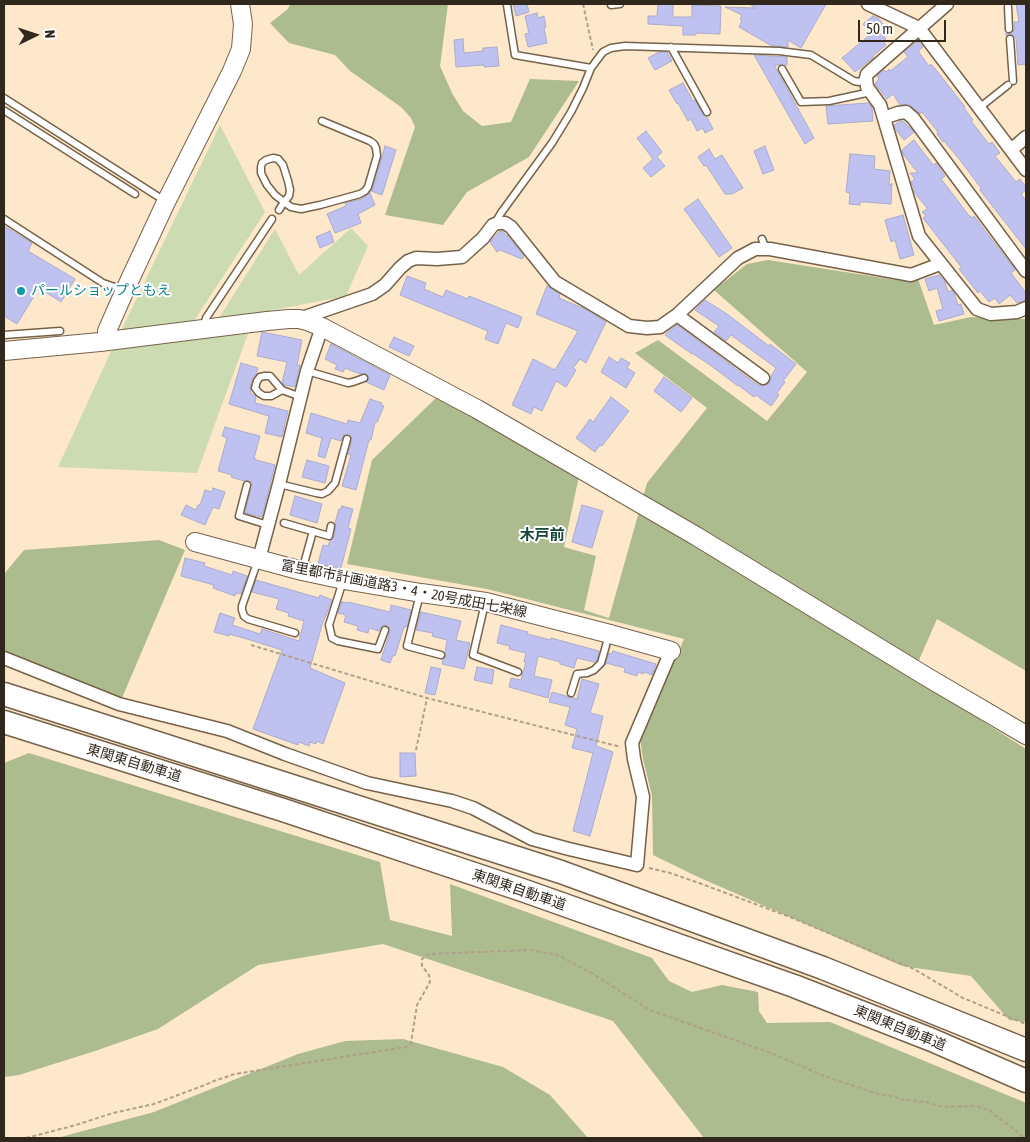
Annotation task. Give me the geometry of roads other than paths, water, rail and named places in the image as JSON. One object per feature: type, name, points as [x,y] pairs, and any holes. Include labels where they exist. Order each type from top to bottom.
[{"type":"highway","name":"東関東自動車道","points":[[4,694],[561,872],[823,968],[1026,1050]]},
{"type":"highway","name":"東関東自動車道","points":[[4,722],[283,810],[522,890],[794,986],[932,1040],[1026,1080]]},
{"type":"street","points":[[107,341],[107,331],[124,290],[241,49],[243,24],[240,4]]},
{"type":"street","points":[[868,4],[918,28],[1026,170]]},
{"type":"street","points":[[947,4],[867,74],[867,87],[880,105],[918,236],[977,309],[991,314],[1017,312],[1026,308]]},
{"type":"street","points":[[884,118],[906,112],[913,118],[1026,271]]},
{"type":"street","points":[[1010,150],[1026,137]]},
{"type":"street","points":[[4,352],[298,319],[372,294],[385,285],[408,261],[416,258],[462,257],[483,238],[493,225],[498,223],[505,223],[511,227],[555,282],[629,326],[647,328],[660,327],[677,315],[738,258],[764,244],[911,275],[940,264]]},
{"type":"street","points":[[677,315],[764,378]]},
{"type":"street","points":[[298,319],[322,327],[477,409],[696,536],[1026,735]]},
{"type":"street","points":[[259,559],[307,371],[322,327]]},
{"type":"street","name":"富里都市計画道路3・4・20号成田七栄線","points":[[195,542],[302,571],[344,580],[486,602],[671,651]]},
{"type":"street","points":[[4,658],[119,704],[227,731],[367,783],[452,801],[473,808],[532,838],[637,865],[643,797],[632,743],[671,651]]},
{"type":"lane","points":[[611,5],[620,4]]},
{"type":"lane","points":[[507,5],[514,55],[591,68]]},
{"type":"lane","points":[[1008,7],[1010,29]]},
{"type":"lane","points":[[979,108],[1010,83],[1010,39]]},
{"type":"lane","points":[[498,223],[501,213],[552,143],[571,112],[591,68],[603,52],[619,46],[779,51],[811,55],[854,81],[859,82],[866,78]]},
{"type":"lane","points":[[671,47],[707,112]]},
{"type":"lane","points":[[782,69],[801,102],[828,101],[871,92]]},
{"type":"lane","points":[[4,98],[166,202]]},
{"type":"lane","points":[[5,111],[135,194]]},
{"type":"lane","points":[[279,210],[284,202],[289,196],[290,190],[283,165],[278,159],[272,158],[266,160],[260,167],[261,172],[267,185],[275,195],[284,202],[291,207],[300,209],[320,205],[360,194],[368,187],[377,156],[374,144],[322,121]]},
{"type":"lane","points":[[4,219],[104,283],[124,290]]},
{"type":"lane","points":[[203,330],[206,318],[272,219]]},
{"type":"lane","points":[[4,335],[60,331]]},
{"type":"lane","points":[[307,371],[348,383],[364,378]]},
{"type":"lane","points":[[282,390],[301,397]]},
{"type":"lane","points":[[279,484],[322,494],[328,491],[335,483],[347,439]]},
{"type":"lane","points":[[247,485],[238,516],[268,525]]},
{"type":"lane","points":[[284,522],[329,536],[331,526]]},
{"type":"lane","points":[[302,571],[313,531]]},
{"type":"lane","points":[[259,559],[242,606],[244,616],[248,619],[295,633]]},
{"type":"lane","points":[[344,580],[330,626],[332,638],[338,641],[378,648],[385,630]]},
{"type":"lane","points":[[420,593],[407,646],[441,654]]},
{"type":"lane","points":[[486,602],[473,656],[518,672]]},
{"type":"lane","points":[[571,693],[577,674],[588,673],[601,663],[610,634]]},
{"type":"place","name":"パールショップともえ","points":[[21,291]]},
{"type":"district","name":"木戸前","points":[[542,535]]}]
